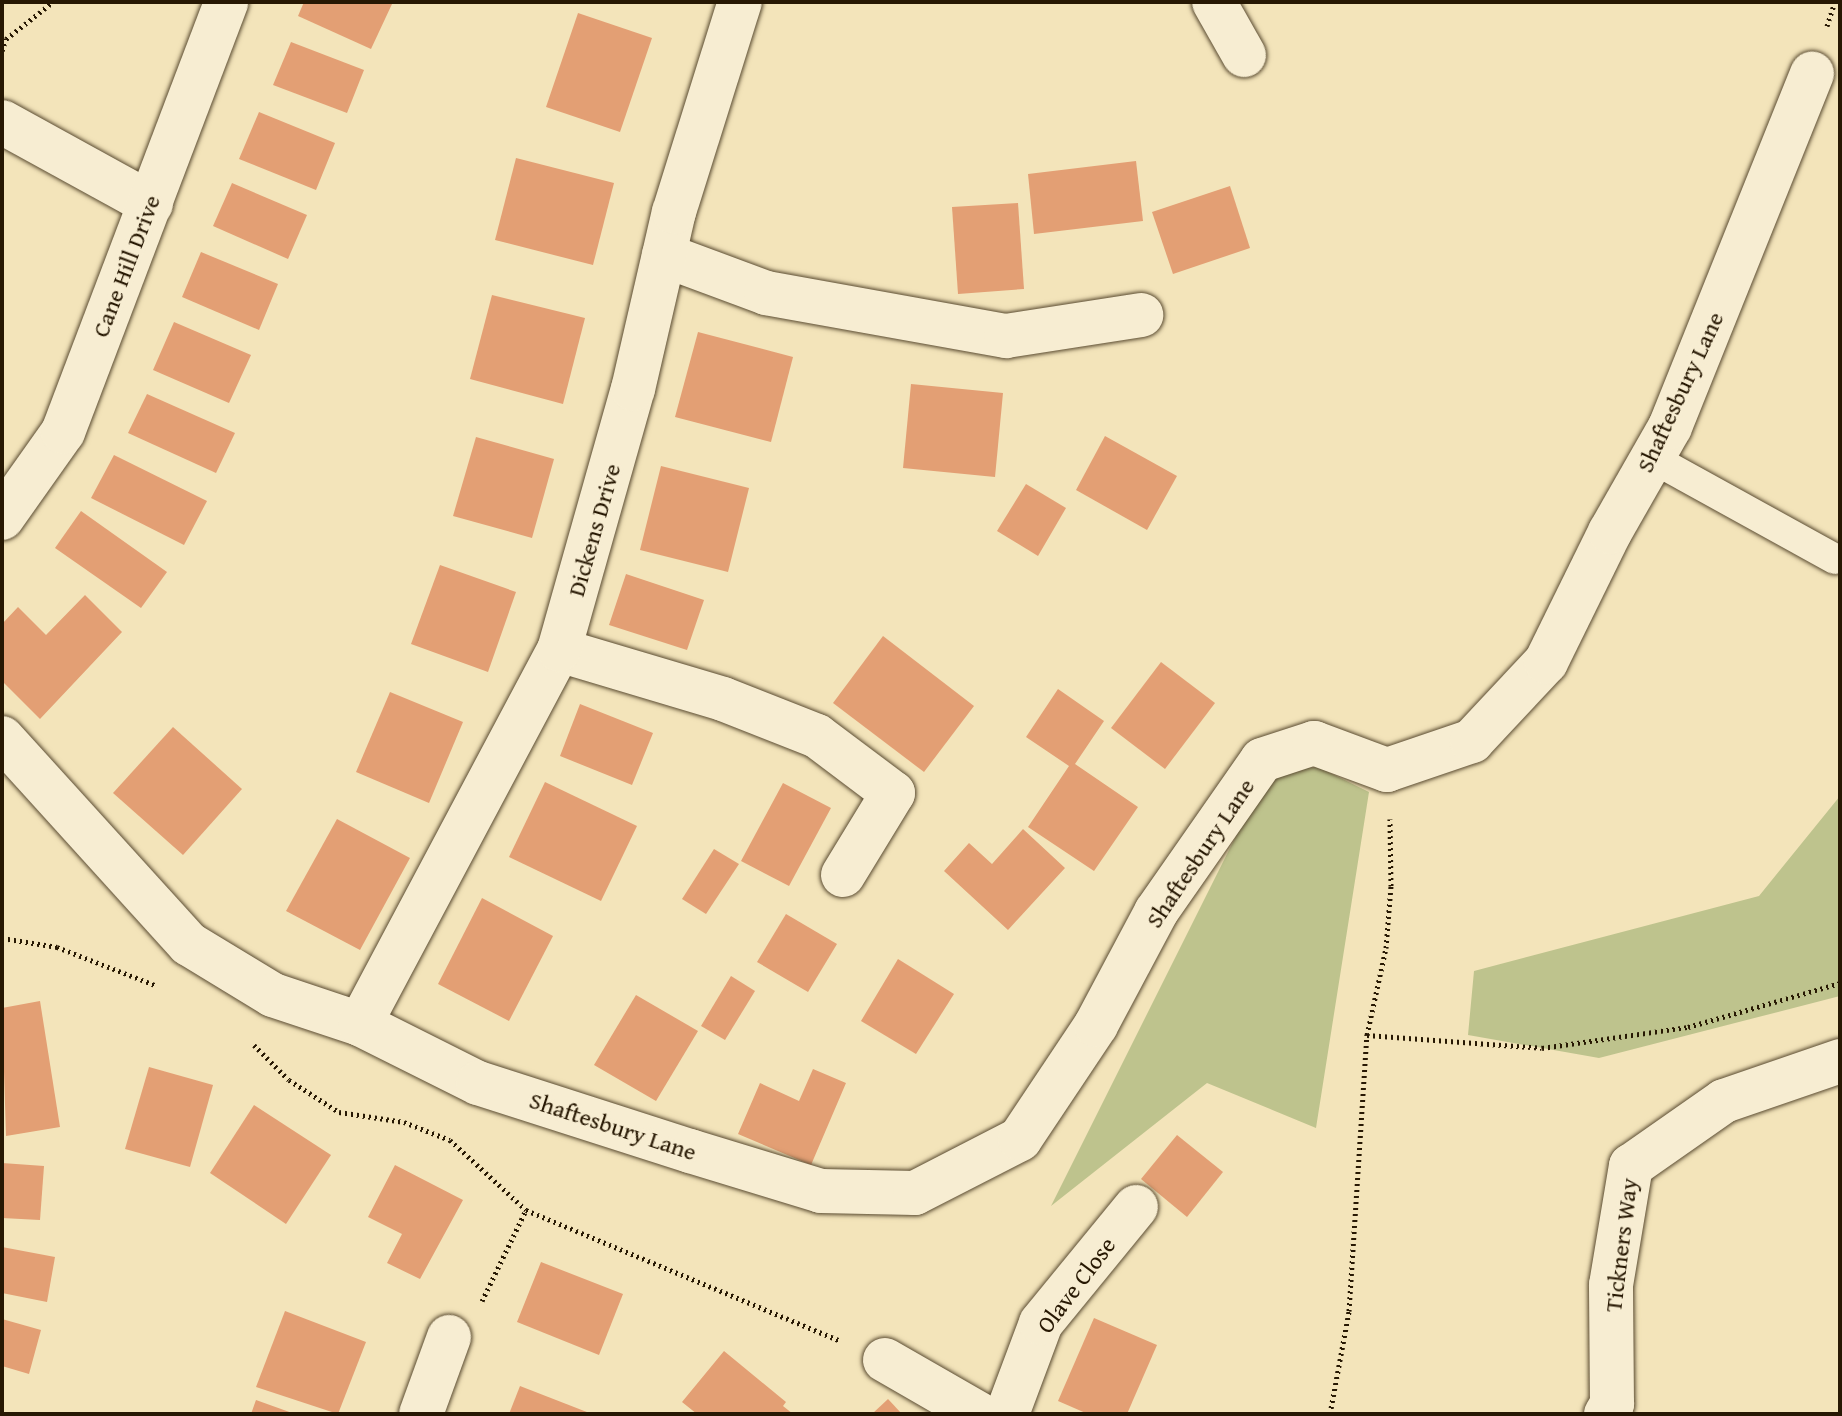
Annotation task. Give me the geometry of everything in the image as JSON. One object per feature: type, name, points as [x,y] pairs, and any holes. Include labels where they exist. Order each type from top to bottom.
[{"type":"street","name":"Cane Hill Drive","points":[[2,518],[63,432],[151,204],[167,145],[226,2]]},
{"type":"street","name":"Dickens Drive","points":[[360,1024],[559,650],[633,389],[664,255],[740,2]]},
{"type":"street","points":[[1218,3],[1244,55]]},
{"type":"street","name":"Shaftesbury Lane","points":[[2,738],[189,944],[273,995],[360,1024],[478,1083],[748,1169],[821,1191],[915,1193],[1020,1139],[1096,1025],[1156,912],[1262,760],[1314,743],[1387,770],[1472,741],[1546,662],[1652,458],[1721,305],[1812,73]]},
{"type":"street","points":[[2,122],[151,204]]},
{"type":"street","points":[[664,255],[766,293],[1006,336],[1141,315]]},
{"type":"street","points":[[559,650],[723,699],[817,736],[893,793],[843,875]]},
{"type":"street","name":"Tickners Way","points":[[1606,1414],[1612,1404],[1611,1285],[1631,1166],[1724,1101],[1840,1061]]},
{"type":"street","name":"Olave Close","points":[[1007,1414],[1041,1323],[1136,1207]]},
{"type":"street","points":[[421,1414],[449,1337]]},
{"type":"street","points":[[885,1360],[979,1414]]},
{"type":"lane","points":[[1652,458],[1835,559]]},
{"type":"path","points":[[2,51],[6,39],[53,2]]},
{"type":"path","points":[[1330,1414],[1349,1311],[1367,1035],[1386,948],[1391,886],[1387,770]]},
{"type":"path","points":[[2,938],[57,947],[164,989]]},
{"type":"path","points":[[1367,1035],[1542,1048],[1688,1027],[1840,983]]},
{"type":"path","points":[[248,1039],[289,1080],[339,1112],[404,1122],[450,1140],[526,1210],[885,1360]]},
{"type":"path","points":[[449,1337],[485,1297],[526,1210]]},
{"type":"green space","points":[[1318,767],[1369,792],[1316,1128],[1207,1083],[1051,1206],[1268,772]]},
{"type":"green space","points":[[1840,796],[1840,996],[1599,1058],[1468,1035],[1474,971],[1759,896]]},
{"type":"building","points":[[304,2],[392,4],[371,49],[298,16]]},
{"type":"building","points":[[578,13],[652,38],[620,132],[546,107]]},
{"type":"building","points":[[291,42],[364,70],[347,113],[273,85]]},
{"type":"building","points":[[259,112],[335,143],[316,190],[239,159]]},
{"type":"building","points":[[516,158],[614,183],[593,265],[495,240]]},
{"type":"building","points":[[1136,161],[1143,221],[1034,234],[1028,174]]},
{"type":"building","points":[[232,183],[307,215],[288,259],[213,226]]},
{"type":"building","points":[[1230,186],[1250,248],[1173,274],[1152,212]]},
{"type":"building","points":[[1018,203],[1024,289],[958,294],[952,207]]},
{"type":"building","points":[[201,252],[278,284],[259,330],[182,297]]},
{"type":"building","points":[[492,295],[585,318],[563,404],[470,379]]},
{"type":"building","points":[[174,322],[251,355],[229,403],[153,370]]},
{"type":"building","points":[[698,332],[793,357],[771,442],[675,417]]},
{"type":"building","points":[[911,384],[1003,393],[995,477],[903,468]]},
{"type":"building","points":[[147,394],[235,433],[216,473],[128,433]]},
{"type":"building","points":[[1105,436],[1177,476],[1147,530],[1076,490]]},
{"type":"building","points":[[476,437],[554,459],[532,538],[453,516]]},
{"type":"building","points":[[114,455],[207,501],[184,545],[91,498]]},
{"type":"building","points":[[661,466],[749,488],[728,572],[640,550]]},
{"type":"building","points":[[1026,484],[1066,508],[1038,556],[997,531]]},
{"type":"building","points":[[81,511],[167,572],[141,608],[55,548]]},
{"type":"building","points":[[440,565],[516,592],[488,672],[411,644]]},
{"type":"building","points":[[626,574],[704,600],[687,650],[609,625]]},
{"type":"building","points":[[85,595],[122,632],[40,719],[2,681],[2,624],[18,607],[46,635]]},
{"type":"building","points":[[883,636],[974,706],[924,772],[833,703]]},
{"type":"building","points":[[1161,662],[1215,703],[1165,769],[1111,728]]},
{"type":"building","points":[[1058,689],[1104,721],[1075,764],[1138,807],[1094,871],[1028,827],[1069,766],[1026,737]]},
{"type":"building","points":[[390,692],[463,722],[429,803],[356,772]]},
{"type":"building","points":[[580,704],[653,733],[632,785],[560,756]]},
{"type":"building","points":[[173,727],[242,789],[183,855],[113,793]]},
{"type":"building","points":[[545,782],[637,826],[601,901],[509,857]]},
{"type":"building","points":[[783,783],[831,808],[789,886],[741,861]]},
{"type":"building","points":[[337,819],[410,858],[360,950],[286,911]]},
{"type":"building","points":[[1023,829],[1065,868],[1008,930],[944,871],[969,843],[992,864]]},
{"type":"building","points":[[714,849],[739,864],[706,914],[682,899]]},
{"type":"building","points":[[482,898],[553,936],[509,1021],[438,984]]},
{"type":"building","points":[[786,914],[837,944],[808,992],[757,962]]},
{"type":"building","points":[[898,959],[954,994],[916,1054],[861,1021]]},
{"type":"building","points":[[731,976],[755,991],[725,1040],[701,1026]]},
{"type":"building","points":[[636,995],[698,1031],[656,1101],[594,1065]]},
{"type":"building","points":[[40,1001],[60,1127],[6,1136],[2,1008]]},
{"type":"building","points":[[149,1067],[213,1085],[190,1167],[125,1149]]},
{"type":"building","points":[[813,1069],[846,1083],[811,1165],[738,1134],[760,1083],[799,1101]]},
{"type":"building","points":[[254,1105],[331,1155],[286,1224],[210,1173]]},
{"type":"building","points":[[1177,1135],[1223,1172],[1187,1217],[1141,1179]]},
{"type":"building","points":[[2,1163],[44,1166],[40,1220],[2,1218]]},
{"type":"building","points":[[395,1165],[463,1200],[420,1279],[387,1263],[402,1234],[368,1217]]},
{"type":"building","points":[[2,1247],[55,1257],[47,1302],[2,1293]]},
{"type":"building","points":[[541,1262],[623,1294],[599,1355],[517,1322]]},
{"type":"building","points":[[285,1311],[366,1342],[338,1414],[256,1387]]},
{"type":"building","points":[[1094,1318],[1157,1345],[1127,1414],[1088,1414],[1058,1401]]},
{"type":"building","points":[[2,1319],[41,1330],[29,1374],[2,1366]]},
{"type":"building","points":[[724,1351],[786,1402],[783,1406],[793,1414],[697,1414],[682,1402]]},
{"type":"building","points":[[520,1386],[592,1414],[509,1414]]},
{"type":"building","points":[[888,1399],[902,1414],[872,1414]]},
{"type":"building","points":[[256,1400],[295,1414],[251,1414]]}]
